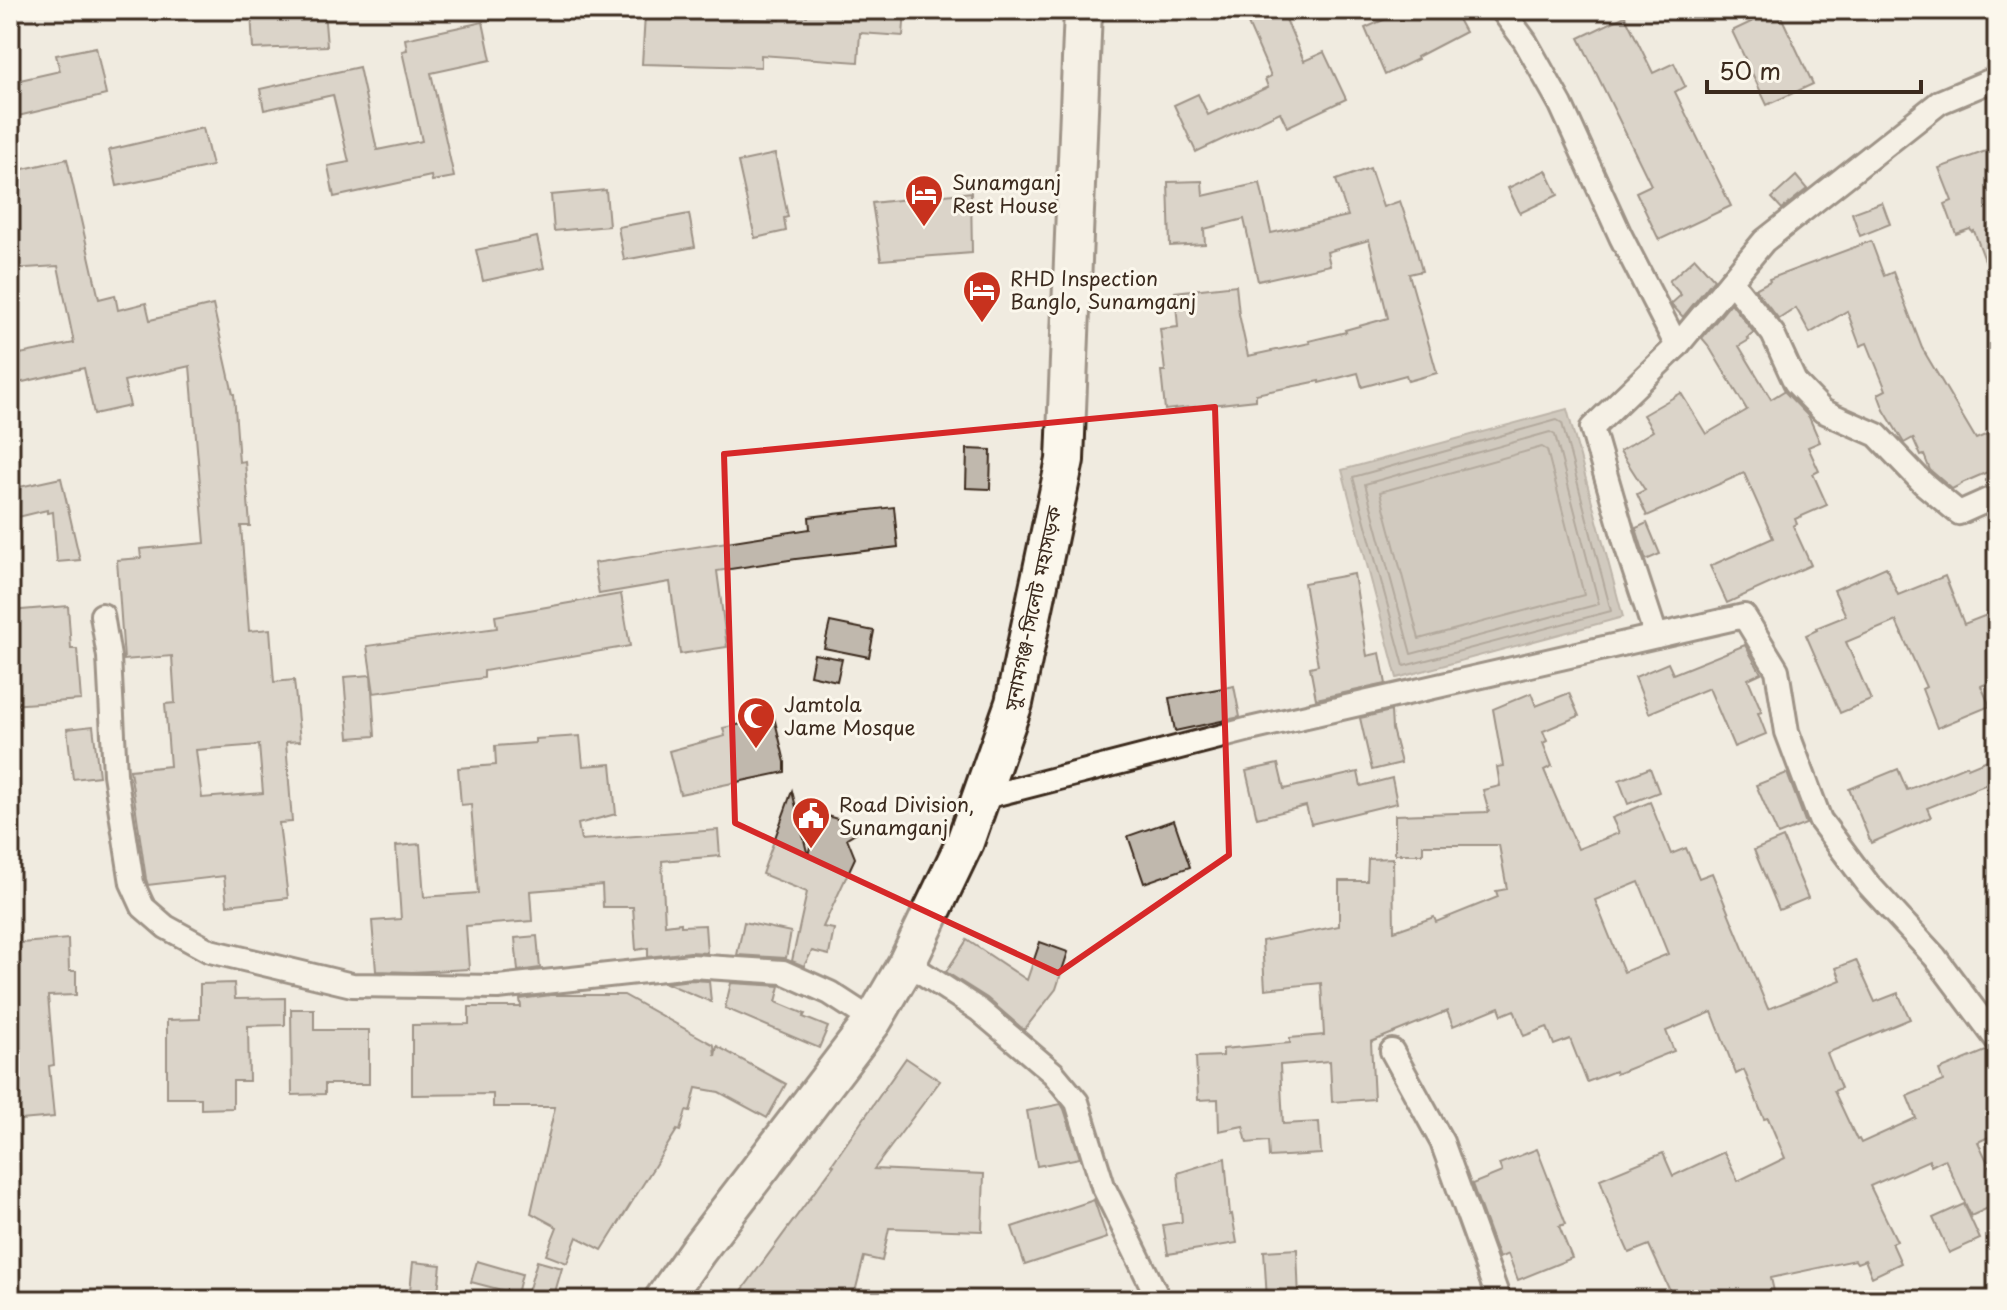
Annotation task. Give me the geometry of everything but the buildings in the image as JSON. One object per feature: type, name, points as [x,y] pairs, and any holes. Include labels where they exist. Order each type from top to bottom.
[{"type":"main road","name":"সুনামগঞ্জ-সিলেট মহাসড়ক","points":[[663,1300],[873,1021],[907,963],[965,842],[1014,703],[1065,460],[1083,10]]},
{"type":"street","points":[[1502,10],[1525,41],[1561,105],[1621,237],[1677,346]]},
{"type":"street","points":[[1656,636],[1592,428],[1677,346],[1764,241],[1940,102],[1997,78]]},
{"type":"street","points":[[1731,281],[1773,334],[1795,382],[1823,411],[1877,435],[1923,483],[1959,513],[1997,496]]},
{"type":"street","points":[[102,615],[109,657],[115,774],[132,883],[143,907],[166,927],[210,951],[352,985],[498,987],[691,966],[783,972],[830,993],[873,1021]]},
{"type":"street","points":[[981,798],[1250,729],[1744,616],[1777,670],[1787,732],[1820,820],[1868,884],[1935,957],[1997,1040]]},
{"type":"street","points":[[907,963],[979,1010],[1053,1073],[1077,1102],[1103,1186],[1159,1300]]},
{"type":"street","points":[[1392,1051],[1442,1142],[1499,1300]]},
{"type":"highlighted area","points":[[1215,407],[1229,855],[1058,973],[735,823],[724,454]]},
{"type":"water","points":[[1567,409],[1623,617],[1397,678],[1342,470]]},
{"type":"place","name":"Sunamganj Rest House","points":[[924,228]]},
{"type":"place","name":"RHD Inspection Banglo, Sunamganj","points":[[982,324]]},
{"type":"place","name":"Jamtola Jame Mosque","points":[[756,750]]},
{"type":"place","name":"Road Division, Sunamganj","points":[[811,850]]}]
